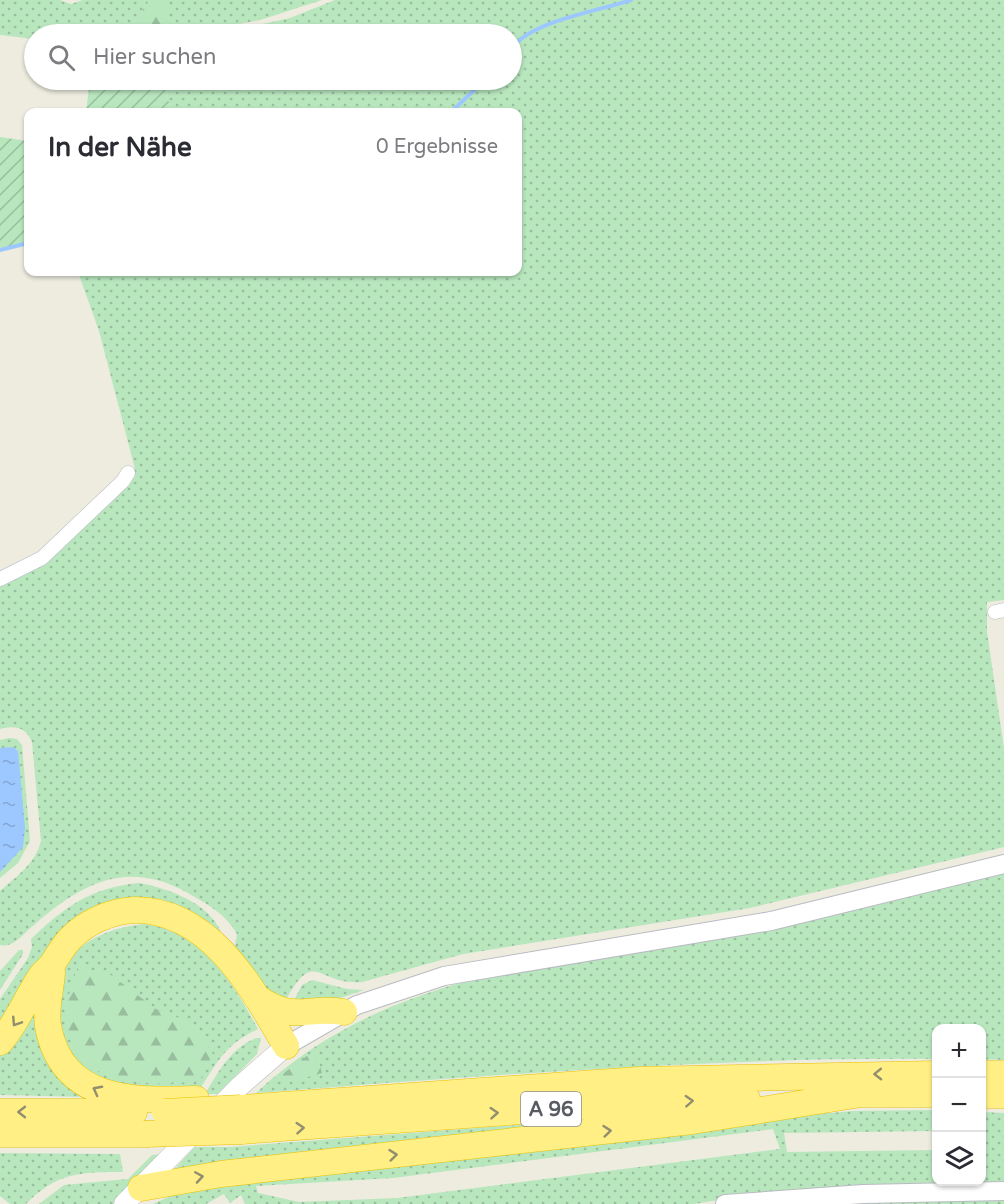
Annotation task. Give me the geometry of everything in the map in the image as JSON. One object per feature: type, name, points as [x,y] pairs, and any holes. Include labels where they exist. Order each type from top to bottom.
[{"type":"highway","points":[[0,1042],[20,1015],[41,976],[52,966],[71,938],[83,928],[104,917],[125,911],[145,910],[187,922],[203,934],[224,955],[256,997],[286,1047]]},
{"type":"highway","points":[[52,966],[47,1001],[48,1025],[57,1053],[68,1068],[79,1079],[111,1096],[170,1106]]},
{"type":"highway","points":[[256,997],[282,1012],[310,1013],[322,1009],[344,1012]]},
{"type":"highway","name":"A 96","points":[[0,1134],[146,1134],[248,1115],[668,1079],[932,1074]]},
{"type":"highway","points":[[986,1074],[1004,1074]]},
{"type":"highway","name":"A 96","points":[[133,1199],[221,1174],[743,1115],[861,1094]]},
{"type":"highway","name":"A 96","points":[[248,1115],[578,1107],[861,1094],[932,1094]]},
{"type":"highway","points":[[986,1095],[1004,1095]]},
{"type":"highway","points":[[0,1112],[170,1106],[217,1098],[248,1115]]},
{"type":"main road","points":[[133,1199],[240,1086],[286,1047]]},
{"type":"street","points":[[0,579],[42,558],[123,482],[128,473]]},
{"type":"street","points":[[286,1047],[344,1012],[409,985],[444,976],[771,921],[1004,864]]},
{"type":"street","points":[[725,1204],[863,1194],[1004,1191]]},
{"type":"green space","points":[[0,0],[60,0],[71,4],[83,0],[150,0],[133,24],[24,24],[24,38],[0,35]]},
{"type":"green space","points":[[150,0],[168,0],[166,24],[132,24]]},
{"type":"green space","points":[[168,0],[322,0],[260,20],[239,24],[138,24],[167,4]]},
{"type":"green space","points":[[335,0],[1004,0],[1004,600],[987,602],[987,632],[1004,748],[1004,847],[750,908],[463,954],[362,982],[346,982],[317,972],[310,972],[303,976],[294,987],[283,1005],[270,996],[234,952],[237,934],[221,915],[188,893],[166,883],[145,878],[125,877],[106,880],[88,887],[52,910],[14,942],[0,945],[0,891],[30,863],[41,841],[32,742],[27,733],[19,728],[0,729],[0,584],[135,476],[99,331],[79,276],[522,276],[522,108],[170,108],[166,90],[522,90],[522,24],[263,24],[290,18]]},
{"type":"green space","points":[[89,90],[166,90],[170,108],[86,108]]},
{"type":"green space","points":[[0,137],[24,140],[24,244],[0,250]]},
{"type":"green space","points":[[17,739],[22,745],[30,841],[18,863],[0,878],[0,740]]},
{"type":"green space","points":[[1004,874],[1004,1060],[986,1059],[986,1024],[932,1024],[932,1059],[681,1064],[256,1093],[302,1056],[351,1026],[404,1002],[460,983],[776,928]]},
{"type":"green space","points":[[139,883],[186,898],[207,913],[221,932],[98,910],[0,1034],[0,999],[28,958],[32,947],[31,939],[80,900],[106,889]]},
{"type":"green space","points":[[145,924],[183,937],[199,948],[226,977],[258,1029],[237,1041],[222,1056],[197,1094],[176,1095],[87,1078],[58,1040],[59,990],[67,963],[84,944],[108,932]]},
{"type":"green space","points":[[19,950],[23,950],[23,954],[0,990],[0,971]]},
{"type":"green space","points":[[78,967],[111,975],[156,1009],[192,1023],[213,1054],[201,1078],[168,1084],[122,1080],[101,1072],[85,1062],[74,1048],[68,1032],[67,1012],[70,991]]},
{"type":"green space","points":[[312,980],[347,989],[364,990],[322,1004],[291,1006],[302,985]]},
{"type":"green space","points":[[42,993],[89,1097],[0,1095],[0,1056]]},
{"type":"green space","points":[[256,1038],[261,1038],[257,1054],[218,1094],[205,1094],[232,1054]]},
{"type":"green space","points":[[308,1055],[318,1059],[322,1073],[290,1082],[280,1082],[280,1076]]},
{"type":"green space","points":[[932,1110],[932,1131],[784,1133],[787,1152],[932,1150],[932,1186],[957,1186],[748,1195],[694,1204],[245,1204],[241,1195],[230,1203],[224,1194],[206,1204],[153,1204],[184,1190],[793,1116],[854,1111]],"holes":[[[773,1129],[780,1149],[397,1198],[299,1202],[258,1193],[256,1186],[393,1178]]]},
{"type":"green space","points":[[986,1112],[1004,1113],[1004,1184],[986,1185]]},
{"type":"green space","points":[[623,1117],[173,1171],[194,1147],[229,1147]]},
{"type":"green space","points":[[0,1153],[120,1154],[123,1172],[94,1172],[70,1176],[37,1193],[26,1204],[10,1204],[0,1196]]},
{"type":"green space","points":[[161,1154],[115,1204],[39,1204],[64,1185],[128,1179],[152,1155]]},
{"type":"green space","points":[[1004,1199],[1004,1204],[810,1204]]},
{"type":"water","points":[[13,747],[18,751],[25,828],[23,847],[0,872],[0,748]]},
{"type":"waterway","points":[[522,38],[567,18],[631,0]]},
{"type":"waterway","points":[[455,108],[474,90]]},
{"type":"waterway","points":[[0,250],[24,244]]}]
